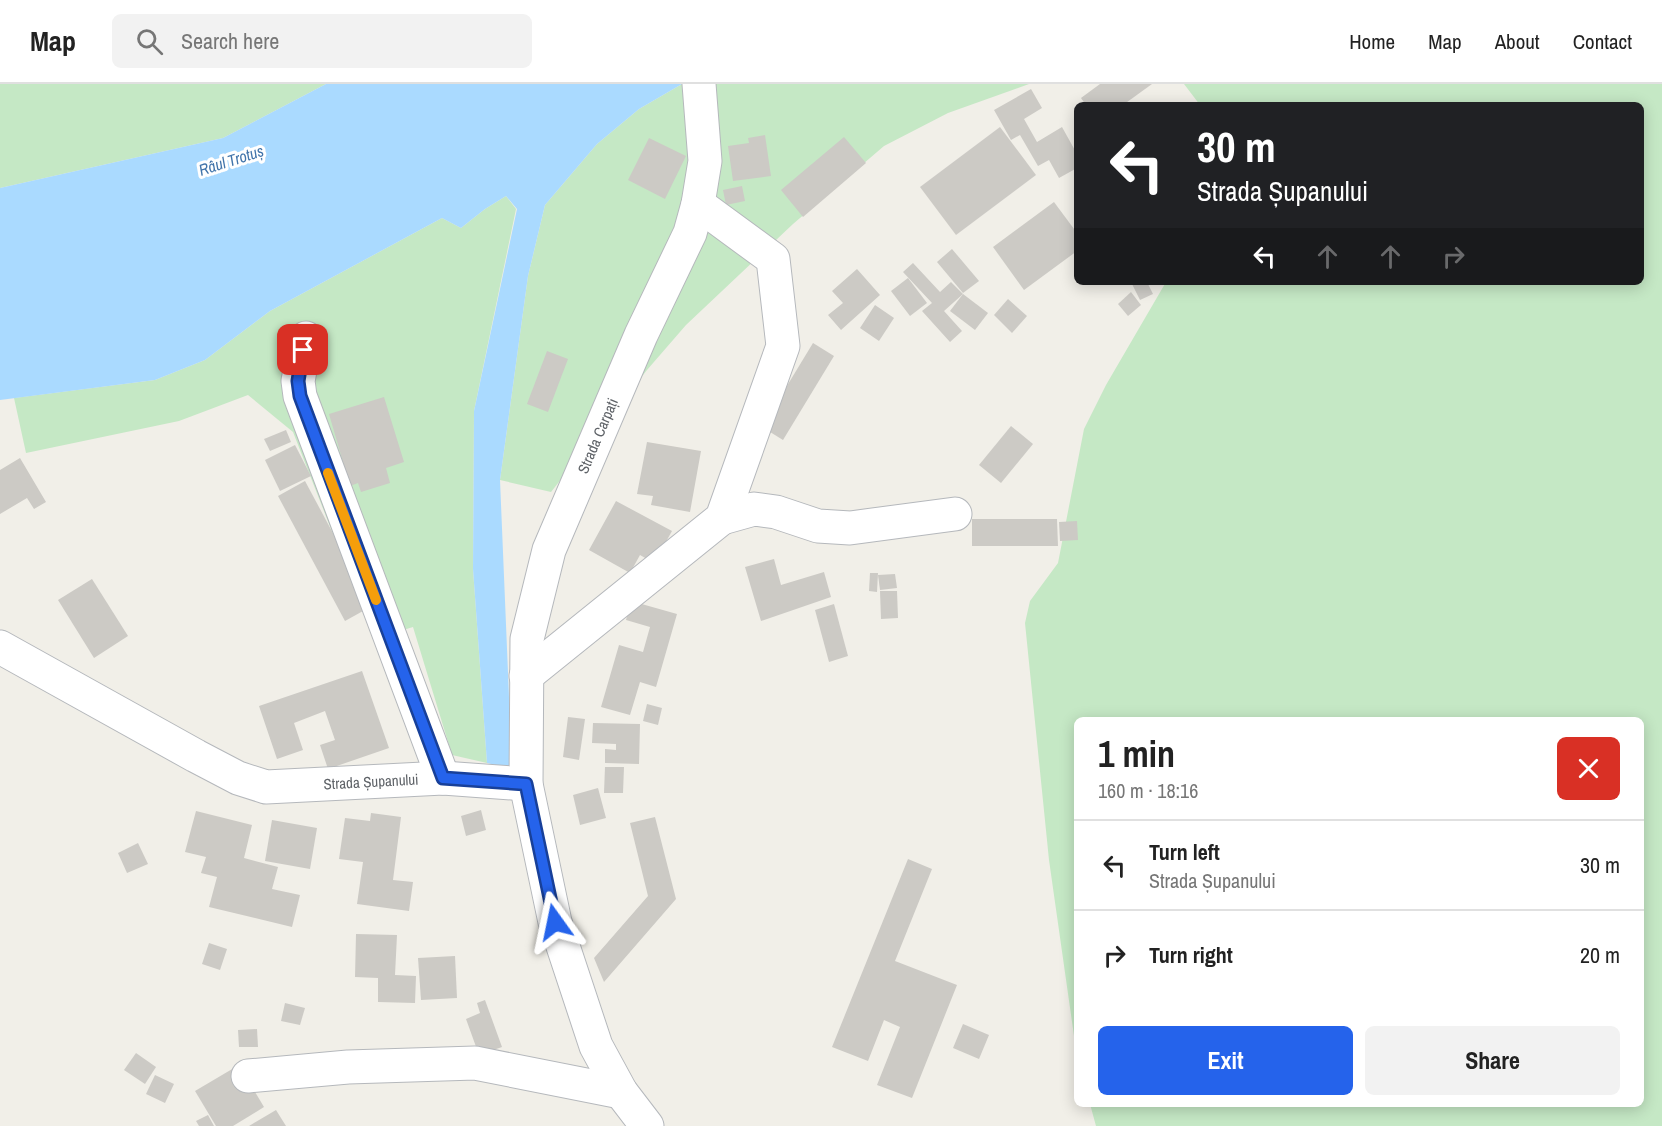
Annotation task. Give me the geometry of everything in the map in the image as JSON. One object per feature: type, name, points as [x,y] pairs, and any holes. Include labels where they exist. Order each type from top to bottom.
[{"type":"street","name":"Strada Carpați","points":[[526,784],[527,639],[549,550],[641,335],[690,233],[698,204],[705,161],[699,84]]},
{"type":"street","points":[[698,204],[773,259],[783,346],[722,518]]},
{"type":"street","points":[[306,338],[298,381],[300,396],[443,778]]},
{"type":"street","points":[[526,676],[722,518],[754,509],[776,512],[818,526],[850,528],[955,514]]},
{"type":"street","name":"Strada Șupanului","points":[[0,647],[196,756],[238,778],[266,787],[443,778],[526,784]]},
{"type":"street","points":[[526,784],[555,922],[596,1046],[621,1092],[646,1126]]},
{"type":"street","points":[[248,1076],[348,1067],[475,1063],[621,1092]]},
{"type":"green space","points":[[0,84],[326,84],[223,138],[0,188]]},
{"type":"green space","points":[[682,84],[1029,84],[948,113],[884,146],[793,224],[686,325],[647,370],[551,492],[500,480],[528,276],[545,205],[597,144],[639,109]]},
{"type":"green space","points":[[1184,84],[1662,84],[1662,1126],[1096,1126],[1091,1107],[1644,1107],[1644,717],[1074,717],[1074,1036],[1049,860],[1025,623],[1030,601],[1058,563],[1084,429],[1106,385],[1164,285],[1644,285],[1644,102],[1198,102]]},
{"type":"green space","points":[[506,196],[516,209],[474,411],[473,569],[487,763],[452,755],[413,627],[374,639],[293,432],[248,395],[179,421],[26,453],[14,398],[155,380],[205,360],[270,311],[442,218],[461,228]]},
{"type":"water","name":"Râul Trotuș","points":[[326,84],[682,84],[639,109],[597,144],[545,205],[528,276],[500,480],[512,769],[487,763],[473,569],[474,411],[517,209],[506,196],[461,228],[442,218],[270,311],[205,360],[155,380],[0,400],[0,188],[223,138]]},
{"type":"building","points":[[1100,84],[1152,84],[1127,102],[1084,102],[1081,98]]},
{"type":"building","points":[[1031,89],[1042,108],[1024,119],[1037,142],[1062,127],[1074,149],[1074,170],[1059,178],[1049,160],[1038,166],[1020,135],[1011,140],[994,110]]},
{"type":"building","points":[[1000,127],[1036,175],[956,235],[920,187]]},
{"type":"building","points":[[765,135],[771,176],[733,181],[728,146],[749,143],[748,138]]},
{"type":"building","points":[[844,137],[866,163],[803,217],[781,190]]},
{"type":"building","points":[[649,138],[686,156],[665,199],[628,180]]},
{"type":"building","points":[[742,186],[745,201],[726,205],[723,190]]},
{"type":"building","points":[[1054,202],[1074,229],[1074,253],[1024,290],[993,247]]},
{"type":"building","points":[[952,249],[979,281],[963,293],[937,262]]},
{"type":"building","points":[[913,263],[940,292],[951,282],[963,294],[944,311],[962,331],[950,342],[922,311],[932,303],[903,272]]},
{"type":"building","points":[[857,269],[880,295],[841,330],[828,315],[843,303],[832,291]]},
{"type":"building","points":[[908,278],[927,303],[910,316],[891,291]]},
{"type":"building","points":[[1132,285],[1148,285],[1153,294],[1140,300]]},
{"type":"building","points":[[1131,292],[1141,305],[1128,316],[1118,304]]},
{"type":"building","points":[[963,294],[988,313],[975,330],[950,311]]},
{"type":"building","points":[[1008,299],[1027,316],[1012,333],[994,315]]},
{"type":"building","points":[[875,305],[894,318],[879,341],[860,328]]},
{"type":"building","points":[[813,343],[834,356],[783,440],[762,427]]},
{"type":"building","points":[[547,351],[568,359],[548,412],[527,404]]},
{"type":"building","points":[[384,397],[404,462],[386,468],[390,483],[361,492],[358,483],[350,486],[329,414]]},
{"type":"building","points":[[1011,426],[1033,444],[1001,483],[979,465]]},
{"type":"building","points":[[286,430],[291,442],[270,451],[264,439]]},
{"type":"building","points":[[647,442],[701,451],[690,512],[651,505],[653,496],[637,494]]},
{"type":"building","points":[[295,445],[311,476],[280,491],[265,460]]},
{"type":"building","points":[[20,458],[46,502],[34,509],[27,498],[0,514],[0,470]]},
{"type":"building","points":[[305,481],[372,606],[345,621],[278,496]]},
{"type":"building","points":[[616,501],[672,531],[654,563],[640,555],[630,573],[589,550]]},
{"type":"building","points":[[972,519],[1057,519],[1058,546],[972,546]]},
{"type":"building","points":[[1077,521],[1078,540],[1060,541],[1059,522]]},
{"type":"building","points":[[774,559],[781,585],[824,572],[831,597],[761,621],[745,567]]},
{"type":"building","points":[[870,573],[878,573],[877,592],[869,591]]},
{"type":"building","points":[[895,574],[897,588],[880,590],[878,575]]},
{"type":"building","points":[[92,579],[128,636],[94,658],[58,600]]},
{"type":"building","points":[[880,591],[897,591],[898,618],[881,619]]},
{"type":"building","points":[[631,601],[677,614],[656,687],[640,682],[630,715],[601,707],[619,645],[643,652],[650,627],[626,620]]},
{"type":"building","points":[[834,604],[848,656],[829,662],[815,610]]},
{"type":"building","points":[[362,671],[389,748],[328,769],[320,745],[335,740],[325,711],[294,723],[303,750],[277,759],[259,706]]},
{"type":"building","points":[[647,704],[662,708],[658,725],[643,721]]},
{"type":"building","points":[[568,717],[585,719],[579,760],[563,757]]},
{"type":"building","points":[[593,723],[640,724],[639,764],[605,763],[605,749],[616,750],[616,744],[592,743]]},
{"type":"building","points":[[605,767],[624,767],[623,793],[604,793]]},
{"type":"building","points":[[598,788],[606,818],[580,825],[573,795]]},
{"type":"building","points":[[481,810],[486,830],[466,836],[461,816]]},
{"type":"building","points":[[196,811],[252,825],[244,858],[278,867],[272,889],[300,895],[292,927],[209,907],[217,877],[201,873],[206,857],[185,852]]},
{"type":"building","points":[[371,813],[401,817],[393,880],[413,882],[409,911],[357,904],[363,862],[339,859],[345,818],[370,821]]},
{"type":"building","points":[[655,817],[676,899],[604,982],[594,958],[648,896],[630,823]]},
{"type":"building","points":[[272,820],[317,828],[310,869],[265,861]]},
{"type":"building","points":[[138,843],[148,864],[127,873],[118,853]]},
{"type":"building","points":[[908,859],[932,869],[895,961],[957,985],[912,1098],[877,1085],[900,1027],[884,1020],[868,1061],[832,1047]]},
{"type":"building","points":[[356,934],[397,935],[395,975],[416,976],[415,1003],[378,1002],[378,978],[355,977]]},
{"type":"building","points":[[209,943],[227,949],[220,970],[202,964]]},
{"type":"building","points":[[455,956],[457,998],[421,1000],[418,958]]},
{"type":"building","points":[[485,1000],[502,1047],[479,1055],[466,1019],[480,1013],[477,1003]]},
{"type":"building","points":[[285,1003],[305,1008],[300,1025],[281,1021]]},
{"type":"building","points":[[963,1024],[989,1035],[979,1059],[953,1048]]},
{"type":"building","points":[[257,1029],[258,1047],[239,1047],[238,1030]]},
{"type":"building","points":[[136,1053],[156,1067],[145,1084],[124,1070]]},
{"type":"building","points":[[239,1065],[264,1107],[233,1126],[216,1126],[195,1091]]},
{"type":"building","points":[[155,1075],[174,1084],[165,1103],[146,1094]]},
{"type":"building","points":[[276,1110],[286,1126],[249,1126]]},
{"type":"building","points":[[208,1115],[214,1126],[199,1126],[196,1121]]},
{"type":"slow traffic","points":[[328,473],[376,600]]},
{"type":"route","points":[[303,350],[298,381],[300,396],[443,778],[526,784],[555,922]]}]
